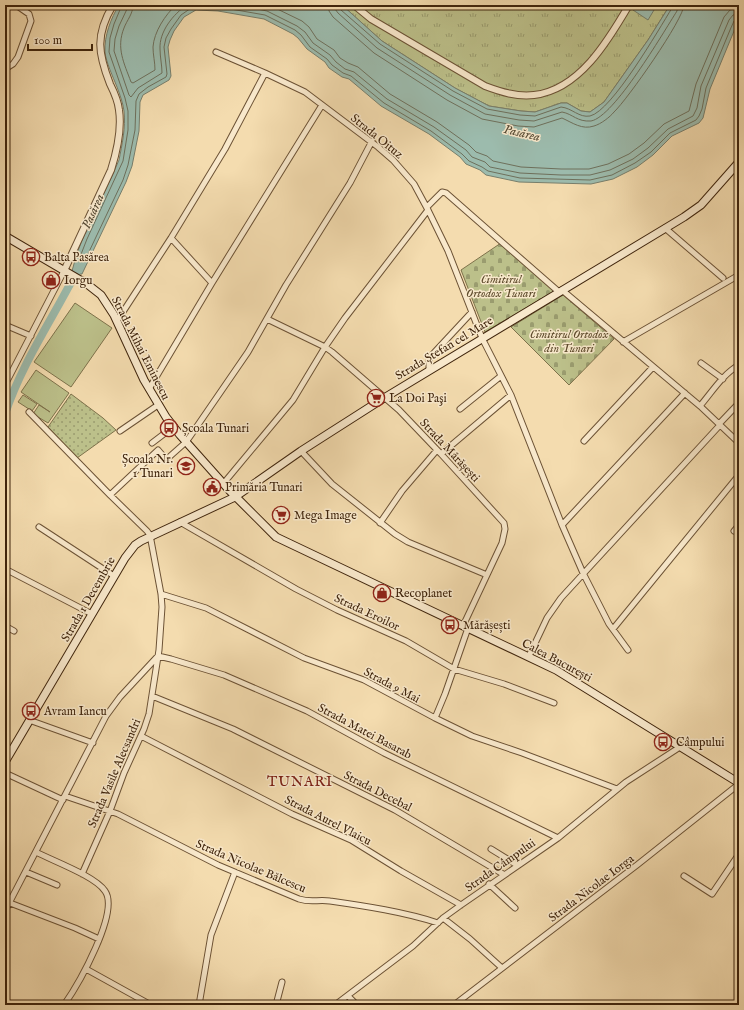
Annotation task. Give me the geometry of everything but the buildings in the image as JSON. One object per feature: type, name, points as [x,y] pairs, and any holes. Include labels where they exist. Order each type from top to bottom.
[{"type":"main road","name":"Strada Ștefan cel Mare","points":[[235,497],[301,451],[384,398],[688,214],[701,205],[739,162]]},
{"type":"main road","name":"Strada Mihai Eminescu","points":[[5,236],[82,281],[101,296],[110,307],[158,405],[173,427],[235,497]]},
{"type":"main road","name":"Strada 1 Decembrie","points":[[5,762],[129,551],[150,535],[235,497]]},
{"type":"main road","name":"Calea București","points":[[235,497],[279,539],[529,656],[564,675],[739,784]]},
{"type":"street","points":[[5,69],[13,64],[18,57],[32,21],[29,14],[16,5]]},
{"type":"street","points":[[5,384],[66,272],[111,170],[116,154],[119,133],[119,109],[100,57],[100,36],[105,20],[113,5]]},
{"type":"street","points":[[354,5],[371,19],[486,86],[504,93],[526,96],[555,90],[578,74],[602,46],[618,24],[629,5]]},
{"type":"street","name":"Strada Oituz","points":[[216,52],[305,92],[372,141],[393,160],[414,184],[428,208],[448,251],[482,338],[510,395],[562,525],[583,573],[613,629],[628,650]]},
{"type":"street","points":[[117,322],[171,238],[228,143],[265,73]]},
{"type":"street","points":[[149,389],[212,283],[322,105]]},
{"type":"street","points":[[110,496],[158,450],[164,457],[168,458],[186,442],[239,366],[286,285],[350,183],[372,141]]},
{"type":"street","points":[[223,484],[293,400],[325,347],[355,304],[428,208],[442,192],[446,193],[700,406],[739,443]]},
{"type":"street","points":[[665,228],[723,278]]},
{"type":"street","points":[[171,238],[212,283]]},
{"type":"street","points":[[623,342],[739,275]]},
{"type":"street","points":[[429,370],[429,360],[432,355],[472,312]]},
{"type":"street","name":"Strada Mărășești","points":[[267,319],[325,347],[398,410],[504,523],[505,529],[502,543],[465,627],[454,669],[435,718]]},
{"type":"street","points":[[5,325],[31,336]]},
{"type":"street","points":[[701,363],[723,379]]},
{"type":"street","points":[[700,406],[723,379],[739,365]]},
{"type":"street","points":[[584,441],[653,367]]},
{"type":"street","points":[[460,409],[501,376]]},
{"type":"street","points":[[562,525],[684,393]]},
{"type":"street","points":[[380,523],[402,491],[439,452],[510,395]]},
{"type":"street","points":[[529,656],[554,606],[739,403]]},
{"type":"street","points":[[120,431],[158,405]]},
{"type":"street","points":[[29,412],[150,535]]},
{"type":"street","points":[[152,442],[173,427]]},
{"type":"street","points":[[301,451],[332,484],[380,523],[408,542],[487,575]]},
{"type":"street","points":[[613,629],[739,475]]},
{"type":"street","name":"Strada Eroilor","points":[[180,522],[296,589],[337,610],[406,641],[454,669],[504,684],[554,702]]},
{"type":"street","points":[[734,531],[739,525]]},
{"type":"street","points":[[39,527],[114,576]]},
{"type":"street","name":"Strada Vasile Alecsandri","points":[[82,874],[110,811],[149,714],[162,621],[161,594],[150,535]]},
{"type":"street","points":[[5,576],[9,571],[92,614]]},
{"type":"street","name":"Strada 9 Mai","points":[[161,594],[206,608],[304,658],[364,680],[472,736],[543,760],[617,789]]},
{"type":"street","points":[[5,626],[14,631]]},
{"type":"street","points":[[5,911],[110,709],[158,656]]},
{"type":"street","name":"Strada Matei Basarab","points":[[158,656],[224,675],[306,711],[384,753],[558,838]]},
{"type":"street","name":"Strada Decebal","points":[[152,696],[233,729],[395,810],[503,874]]},
{"type":"street","points":[[29,720],[93,743]]},
{"type":"street","name":"Strada Aurel Vlaicu","points":[[141,736],[292,814],[351,840],[401,872],[460,905]]},
{"type":"street","name":"Strada Câmpului","points":[[335,1005],[413,946],[443,918],[460,905],[503,874],[558,838],[617,789],[680,747]]},
{"type":"street","name":"Strada Nicolae Bălcescu","points":[[5,773],[64,798],[110,811],[218,865],[299,899],[308,902],[328,901],[416,916],[438,923]]},
{"type":"street","name":"Strada Nicolae Iorga","points":[[454,1005],[632,869],[739,784]]},
{"type":"street","points":[[491,850],[517,866]]},
{"type":"street","points":[[36,852],[82,874],[105,890],[108,897],[109,904],[99,940],[86,969],[64,1005]]},
{"type":"street","points":[[684,876],[712,894],[739,854]]},
{"type":"street","points":[[26,872],[57,885]]},
{"type":"street","points":[[199,1005],[211,935],[235,872]]},
{"type":"street","points":[[490,884],[515,908]]},
{"type":"street","points":[[10,903],[76,928],[99,940]]},
{"type":"street","points":[[443,918],[470,939],[502,968]]},
{"type":"street","points":[[86,969],[151,1005]]},
{"type":"street","points":[[276,1005],[282,982]]},
{"type":"street","points":[[348,996],[357,1005]]},
{"type":"green space","points":[[342,5],[670,5],[648,40],[604,102],[590,112],[581,111],[567,103],[561,103],[535,112],[489,106],[455,88],[382,41]]},
{"type":"green space","name":"Cimitirul Ortodox Tunari","points":[[501,243],[556,290],[485,332],[461,270]]},
{"type":"green space","name":"Cimitirul Ortodox din Tunari","points":[[563,295],[614,339],[569,385],[511,327]]},
{"type":"green space","points":[[75,303],[112,328],[71,387],[34,362]]},
{"type":"green space","points":[[36,370],[69,393],[48,423],[33,414],[39,405],[50,412],[21,392]]},
{"type":"green space","points":[[71,394],[103,418],[116,430],[77,458],[48,427]]},
{"type":"green space","points":[[23,395],[37,404],[32,411],[18,402]]},
{"type":"water","points":[[119,5],[342,5],[382,41],[455,88],[489,106],[535,112],[561,103],[567,103],[581,111],[590,112],[604,102],[648,40],[670,5],[739,5],[739,19],[710,89],[703,118],[699,123],[672,136],[653,155],[637,167],[613,179],[591,184],[519,182],[486,175],[480,170],[466,164],[460,157],[429,134],[381,106],[349,79],[342,77],[329,68],[325,62],[307,49],[293,34],[264,19],[218,11],[196,10],[184,17],[174,31],[170,40],[168,47],[171,76],[169,80],[143,95],[140,102],[139,131],[132,166],[126,182],[82,274],[79,274],[72,271],[76,257],[87,229],[119,160],[123,136],[123,105],[108,65],[105,52],[109,27]]},
{"type":"water","points":[[636,5],[657,5],[648,20],[633,10]]},
{"type":"waterway","name":"Pasărea","points":[[5,414],[12,394],[30,356],[81,263]]},
{"type":"place","name":"Balta Pasărea","points":[[31,257]]},
{"type":"place","name":"Iorgu","points":[[51,280]]},
{"type":"place","name":"La Doi Paşi","points":[[376,398]]},
{"type":"place","name":"Școala Tunari","points":[[169,428]]},
{"type":"place","name":"Școala Nr. 1 Tunari","points":[[186,466]]},
{"type":"place","name":"Primăria Tunari","points":[[212,487]]},
{"type":"place","name":"Mega Image","points":[[281,515]]},
{"type":"place","name":"Recoplanet","points":[[382,593]]},
{"type":"place","name":"Mărășești","points":[[450,625]]},
{"type":"place","name":"Avram Iancu","points":[[31,711]]},
{"type":"place","name":"Câmpului","points":[[663,742]]},
{"type":"district","name":"TUNARI","points":[[300,781]]}]
